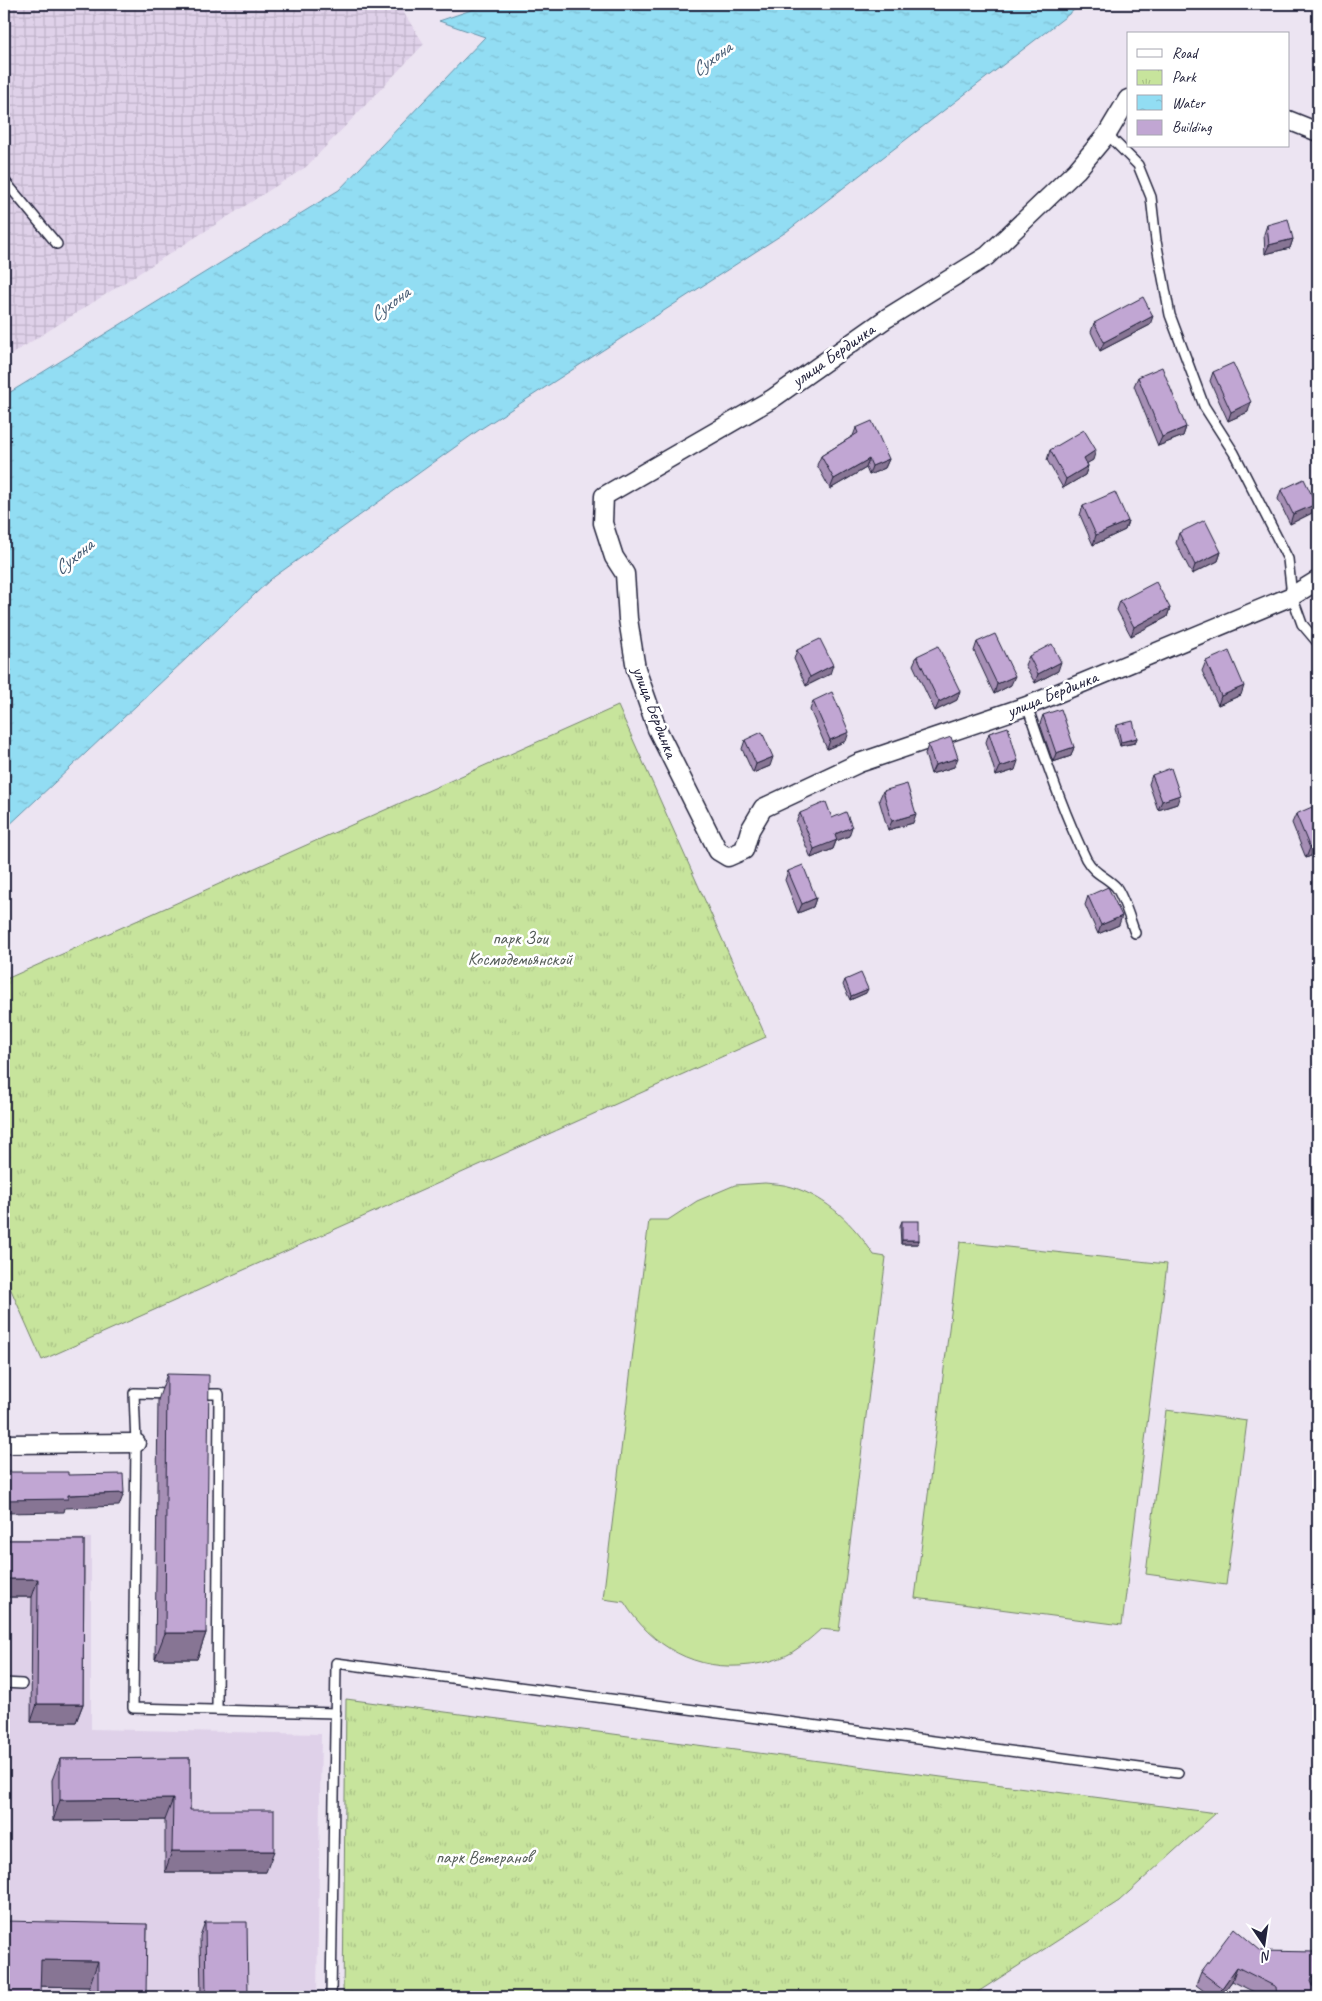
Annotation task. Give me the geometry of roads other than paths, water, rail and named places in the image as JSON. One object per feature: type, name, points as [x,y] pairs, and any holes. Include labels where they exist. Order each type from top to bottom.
[{"type":"street","name":"улица Бердинка","points":[[1127,101],[1106,134],[1077,170],[987,256],[887,318],[772,399],[604,496],[603,523],[614,557],[624,574],[628,619],[636,669],[657,729],[718,851],[728,857],[744,850],[750,830],[763,808],[859,763],[1027,706],[1292,596],[1318,580]]},
{"type":"street","points":[[1290,121],[1318,132]]},
{"type":"street","points":[[4,1444],[136,1443]]},
{"type":"lane","points":[[1106,134],[1138,165],[1151,197],[1156,241],[1174,324],[1204,406],[1234,453],[1288,559],[1292,596],[1302,624],[1318,643]]},
{"type":"lane","points":[[4,180],[57,244]]},
{"type":"lane","points":[[1027,706],[1061,802],[1087,860],[1099,875],[1112,883],[1119,892],[1135,933]]},
{"type":"lane","points":[[216,1710],[219,1394],[134,1394],[136,1443],[133,1708],[336,1713]]},
{"type":"lane","points":[[331,1997],[336,1663],[1178,1773]]},
{"type":"lane","points":[[4,1684],[22,1684]]},
{"type":"water","name":"Сухона","points":[[489,4],[1082,4],[786,232],[479,430],[271,579],[4,830],[4,396],[339,190],[485,37],[439,21]]},
{"type":"park label","name":"парк Зои Космодемьянской","points":[[520,948]]},
{"type":"park label","name":"парк Ветеранов","points":[[484,1857]]}]
